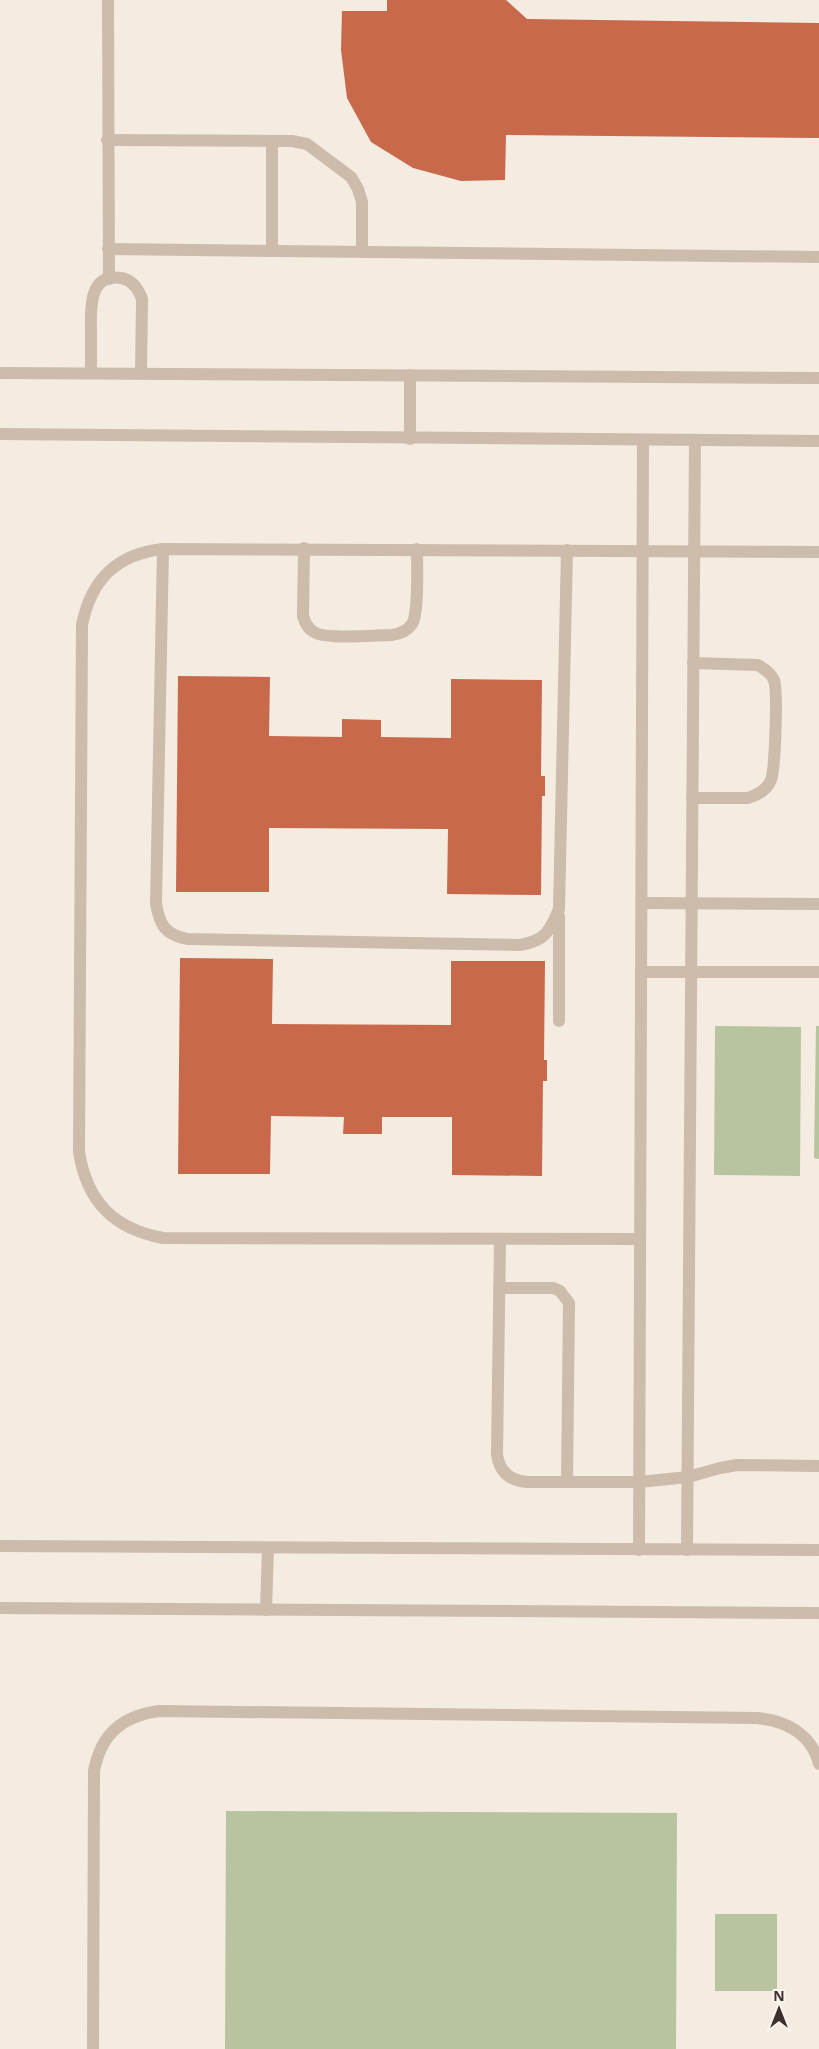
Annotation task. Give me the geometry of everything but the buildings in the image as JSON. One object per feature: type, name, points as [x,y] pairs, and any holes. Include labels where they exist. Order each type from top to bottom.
[{"type":"street","points":[[108,0],[107,140],[109,279]]},
{"type":"street","points":[[107,140],[292,141],[307,144],[351,177],[358,189],[362,202],[362,252]]},
{"type":"street","points":[[272,141],[272,251]]},
{"type":"street","points":[[108,249],[819,257]]},
{"type":"street","points":[[91,373],[92,297],[101,283],[109,279],[126,279],[139,290],[142,299],[141,373]]},
{"type":"street","points":[[0,373],[819,378]]},
{"type":"street","points":[[410,375],[410,439]]},
{"type":"street","points":[[0,434],[819,441]]},
{"type":"street","points":[[639,1550],[643,440]]},
{"type":"street","points":[[687,1550],[694,440]]},
{"type":"street","points":[[640,1239],[163,1238],[145,1234],[128,1227],[112,1217],[99,1203],[89,1188],[82,1170],[79,1152],[82,625],[90,596],[108,571],[133,555],[148,550],[304,548],[819,552]]},
{"type":"street","points":[[304,548],[303,616],[305,623],[314,633],[327,636],[392,635],[399,634],[409,628],[415,617],[417,549]]},
{"type":"street","points":[[163,549],[156,904],[158,917],[165,929],[173,936],[187,939],[520,945],[534,943],[544,936],[552,925],[559,909]]},
{"type":"street","points":[[559,1021],[559,909],[567,550]]},
{"type":"street","points":[[692,798],[748,798],[755,796],[767,787],[773,774],[775,693],[774,679],[764,668],[758,665],[693,663]]},
{"type":"street","points":[[642,903],[819,904]]},
{"type":"street","points":[[641,972],[819,972]]},
{"type":"street","points":[[500,1239],[498,1462],[506,1475],[520,1482],[639,1482],[688,1478],[704,1472],[737,1466],[819,1466]]},
{"type":"street","points":[[499,1288],[553,1288],[560,1291],[569,1303],[567,1482]]},
{"type":"street","points":[[0,1546],[819,1550]]},
{"type":"street","points":[[266,1610],[268,1548]]},
{"type":"street","points":[[0,1608],[819,1613]]},
{"type":"street","points":[[93,2049],[94,1772],[97,1758],[106,1739],[120,1724],[132,1717],[159,1711],[756,1718],[783,1722],[794,1728],[813,1748],[819,1764]]},
{"type":"green space","points":[[715,1026],[801,1027],[800,1176],[714,1175]]},
{"type":"green space","points":[[816,1026],[819,1026],[819,1159],[814,1158]]},
{"type":"green space","points":[[226,1811],[677,1813],[676,2049],[225,2049]]},
{"type":"green space","points":[[715,1914],[777,1914],[777,1991],[715,1991]]}]
